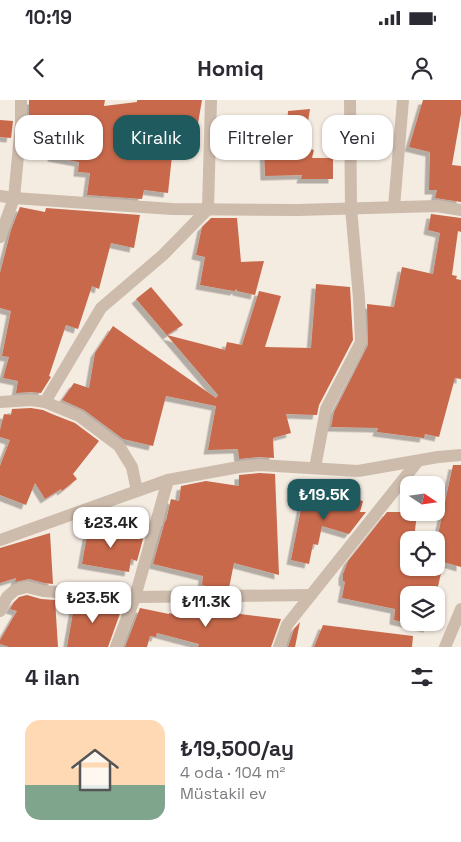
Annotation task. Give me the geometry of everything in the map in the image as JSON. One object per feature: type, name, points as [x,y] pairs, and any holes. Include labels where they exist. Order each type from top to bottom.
[{"type":"street","points":[[0,237],[14,198],[21,124],[21,100]]},
{"type":"street","points":[[45,402],[101,308],[163,255],[208,209],[211,100]]},
{"type":"street","points":[[316,468],[326,409],[361,342],[351,208],[350,100]]},
{"type":"street","points":[[394,207],[404,100]]},
{"type":"street","points":[[0,196],[172,209],[298,210],[437,206],[461,210]]},
{"type":"street","points":[[0,402],[31,400],[45,402],[79,416],[119,446],[132,467],[137,492]]},
{"type":"street","points":[[0,540],[168,480],[260,465],[358,472],[438,457],[461,455]]},
{"type":"street","points":[[279,647],[287,625],[418,461]]},
{"type":"street","points":[[116,647],[135,597],[168,480]]},
{"type":"street","points":[[0,611],[7,597],[15,590],[27,587],[43,591],[135,597],[311,595]]},
{"type":"street","points":[[445,647],[460,612]]},
{"type":"building","points":[[29,100],[105,100],[104,106],[137,102],[137,100],[202,100],[199,115],[113,115],[113,160],[172,160],[168,193],[144,190],[142,199],[87,195],[90,173],[78,172],[79,162],[68,160],[103,160],[103,115],[29,115]]},
{"type":"building","points":[[423,100],[461,100],[461,114],[452,165],[461,166],[461,202],[435,198],[437,190],[429,190],[430,152],[409,147]]},
{"type":"building","points":[[310,109],[309,115],[288,115],[288,111]]},
{"type":"building","points":[[0,120],[13,121],[11,138],[0,137]]},
{"type":"building","points":[[312,158],[322,158],[322,160],[333,160],[333,179],[301,179],[302,175],[265,176],[264,160],[312,160]]},
{"type":"building","points":[[20,207],[45,212],[46,208],[140,215],[134,248],[111,243],[99,289],[92,286],[78,329],[66,325],[49,376],[51,377],[41,393],[16,393],[18,381],[3,378],[9,357],[2,356],[11,311],[0,308],[0,273],[11,230]]},
{"type":"building","points":[[431,214],[461,218],[461,232],[458,231],[452,275],[457,276],[456,279],[461,280],[461,379],[455,378],[439,437],[425,434],[424,438],[377,432],[378,428],[331,427],[334,412],[368,345],[367,304],[394,307],[402,267],[433,274],[440,233],[428,230]]},
{"type":"building","points":[[211,218],[237,218],[241,262],[264,261],[255,295],[237,291],[237,289],[234,291],[200,285],[205,257],[196,255],[202,227]]},
{"type":"building","points":[[316,284],[350,287],[353,340],[319,405],[317,415],[286,414],[291,433],[273,438],[274,458],[239,459],[238,449],[208,450],[216,406],[166,396],[153,446],[123,439],[84,410],[62,400],[74,383],[89,388],[95,353],[113,326],[216,398],[218,395],[136,299],[151,287],[183,325],[167,335],[225,350],[227,342],[242,345],[259,291],[281,296],[265,347],[311,348]]},
{"type":"building","points":[[31,408],[43,410],[75,423],[99,441],[73,474],[77,479],[62,491],[61,489],[45,499],[35,483],[26,505],[0,495],[0,466],[10,440],[0,437],[0,430],[4,414],[11,415],[12,409]]},
{"type":"building","points":[[453,465],[461,465],[461,567],[445,563],[445,531],[439,531],[441,521],[445,521],[445,502]]},
{"type":"building","points":[[275,474],[279,575],[234,563],[229,588],[206,588],[206,586],[202,585],[203,576],[153,564],[171,499],[179,501],[181,486],[206,481],[239,486],[239,475]]},
{"type":"building","points":[[322,491],[363,501],[360,512],[366,512],[349,534],[322,526],[318,545],[313,544],[309,564],[291,560],[304,494],[321,497]]},
{"type":"building","points":[[387,512],[400,512],[400,521],[416,521],[415,531],[400,531],[400,576],[440,576],[438,586],[400,586],[400,621],[394,620],[395,609],[342,598],[345,582],[343,581],[343,574],[348,561]]},
{"type":"building","points":[[91,525],[143,539],[137,561],[131,559],[129,572],[82,564],[88,530],[90,530]]},
{"type":"building","points":[[50,533],[53,584],[29,579],[15,582],[16,578],[0,583],[0,548]]},
{"type":"building","points":[[27,595],[55,600],[58,647],[9,647],[0,644],[0,640],[17,611],[10,609],[19,597]]},
{"type":"building","points":[[75,601],[123,605],[108,647],[67,647]]},
{"type":"building","points":[[204,604],[225,604],[224,612],[281,619],[271,647],[198,647],[199,644],[157,633],[156,637],[150,636],[147,647],[125,647],[140,608],[185,618],[185,615],[202,618]]},
{"type":"building","points":[[300,622],[295,647],[288,647],[294,629]]},
{"type":"building","points":[[323,625],[413,636],[412,647],[314,647]]}]
